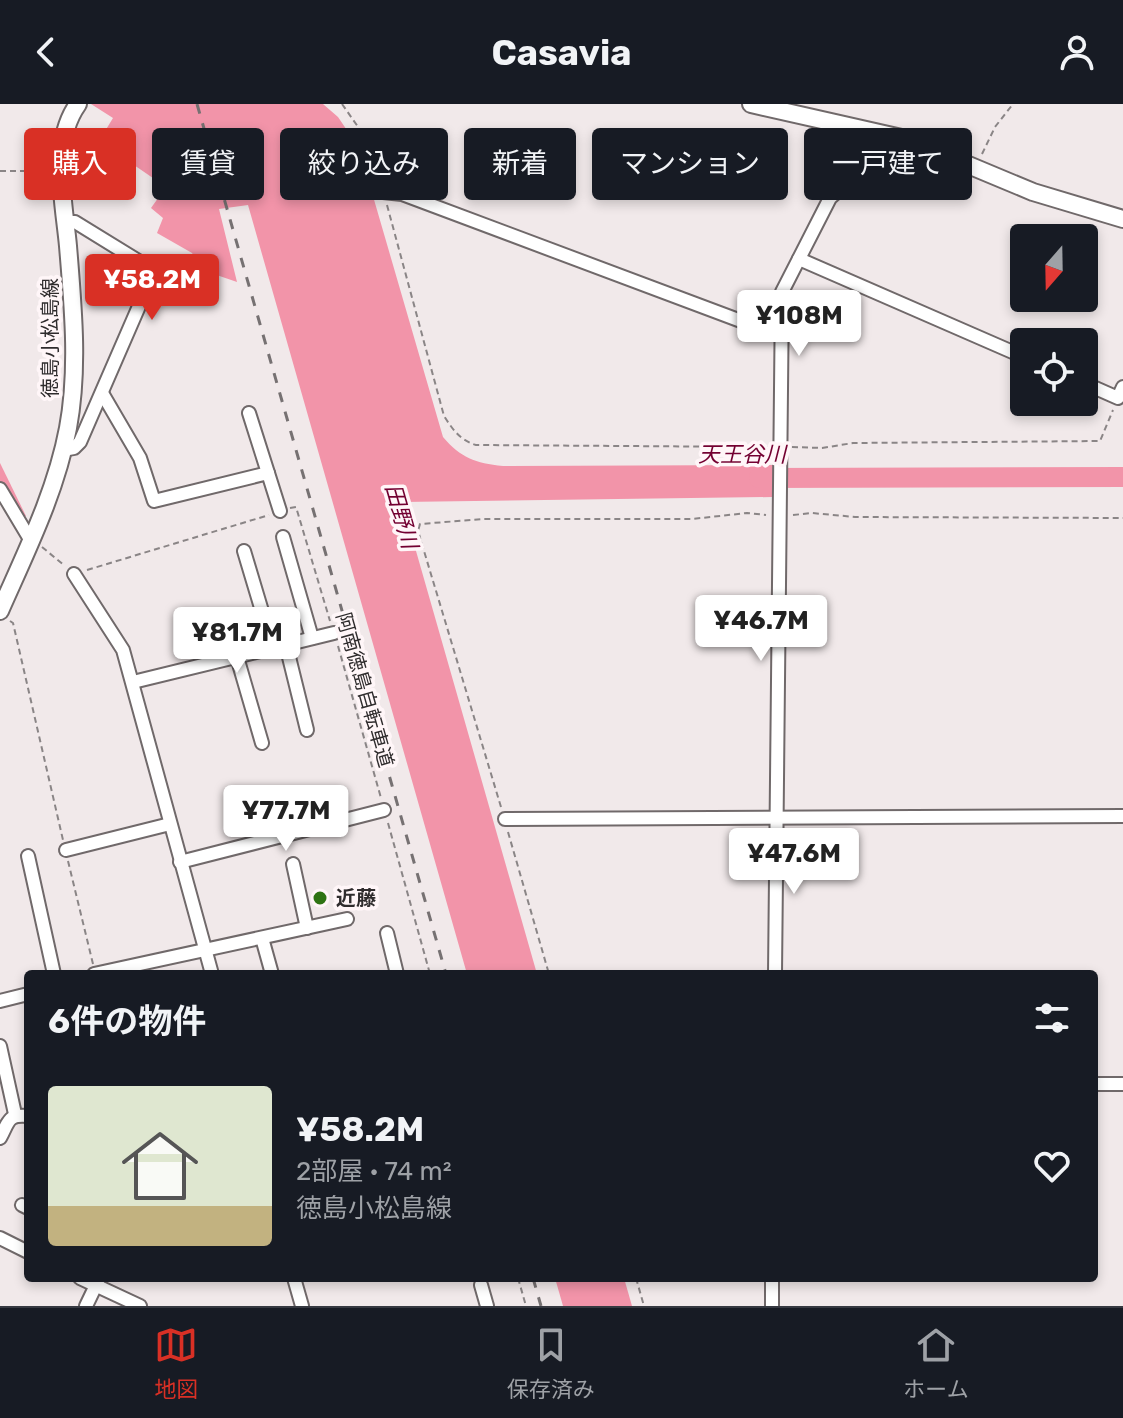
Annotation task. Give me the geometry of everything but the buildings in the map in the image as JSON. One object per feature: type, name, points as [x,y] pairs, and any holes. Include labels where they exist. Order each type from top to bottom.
[{"type":"main road","name":"徳島小松島線","points":[[67,128],[78,104]]},
{"type":"main road","points":[[751,104],[856,128]]},
{"type":"main road","points":[[972,165],[1033,192],[1123,219]]},
{"type":"main road","name":"徳島小松島線","points":[[0,612],[31,541],[63,450],[74,373],[64,200]]},
{"type":"street","points":[[418,200],[781,336]]},
{"type":"street","points":[[775,970],[782,292],[829,200]]},
{"type":"street","points":[[63,450],[74,448],[80,442],[143,297],[145,270],[140,262],[75,222],[66,222]]},
{"type":"street","points":[[799,259],[1010,351]]},
{"type":"street","points":[[1098,387],[1120,393]]},
{"type":"street","points":[[102,393],[140,458],[154,501],[268,473]]},
{"type":"street","points":[[249,413],[280,511]]},
{"type":"street","points":[[0,489],[31,541]]},
{"type":"street","points":[[283,537],[312,638]]},
{"type":"street","points":[[244,551],[280,646],[307,730]]},
{"type":"street","points":[[74,574],[123,650],[211,970]]},
{"type":"street","points":[[133,682],[334,633]]},
{"type":"street","points":[[237,657],[262,743]]},
{"type":"street","points":[[180,862],[384,810]]},
{"type":"street","points":[[505,819],[1123,816]]},
{"type":"street","points":[[66,850],[170,824]]},
{"type":"street","points":[[28,856],[53,970]]},
{"type":"street","points":[[293,864],[307,928]]},
{"type":"street","points":[[113,970],[347,919]]},
{"type":"street","points":[[387,933],[396,970]]},
{"type":"street","points":[[262,938],[271,970]]},
{"type":"street","points":[[0,1001],[24,995]]},
{"type":"street","points":[[0,1046],[22,1115],[2,1130]]},
{"type":"street","points":[[1098,1084],[1123,1084]]},
{"type":"street","points":[[0,1238],[24,1250]]},
{"type":"street","points":[[86,1306],[97,1282],[140,1306]]},
{"type":"street","points":[[295,1282],[298,1304]]},
{"type":"street","points":[[772,1282],[772,1306]]},
{"type":"street","points":[[481,1285],[487,1306]]},
{"type":"path","points":[[342,104],[357,128]]},
{"type":"path","points":[[976,167],[995,127],[1013,104]]},
{"type":"path","points":[[0,171],[24,171]]},
{"type":"path","points":[[385,200],[444,416],[456,434],[465,442],[476,445],[781,451],[853,443],[1100,441],[1120,393]]},
{"type":"path","name":"阿南徳島自転車道","points":[[280,511],[296,507],[429,970]]},
{"type":"path","points":[[31,541],[74,574],[280,511]]},
{"type":"path","points":[[548,970],[418,531],[420,524],[484,519],[692,519],[781,512],[855,517],[1123,518]]},
{"type":"path","points":[[0,612],[13,623],[93,970]]},
{"type":"path","points":[[519,1282],[526,1306]]},
{"type":"path","points":[[637,1282],[644,1306]]},
{"type":"water","name":"田野川","points":[[91,104],[323,104],[338,117],[345,128],[280,128],[280,200],[374,200],[443,437],[469,458],[503,466],[774,465],[772,497],[402,502],[536,970],[466,970],[248,205],[219,209],[237,282],[202,270],[192,253],[157,233],[163,218],[151,208],[157,200],[264,200],[264,128],[152,128],[152,177],[136,166],[136,128],[107,128],[113,118]]},
{"type":"water","points":[[0,463],[26,516],[17,519],[0,493]]},
{"type":"water","points":[[556,1282],[625,1282],[632,1306],[563,1306]]},
{"type":"waterway","name":"天王谷川","points":[[759,478],[1123,477]]},
{"type":"railway","points":[[197,104],[445,970]]},
{"type":"railway","points":[[534,1282],[541,1306]]},
{"type":"place","name":"近藤","points":[[320,898]]}]
